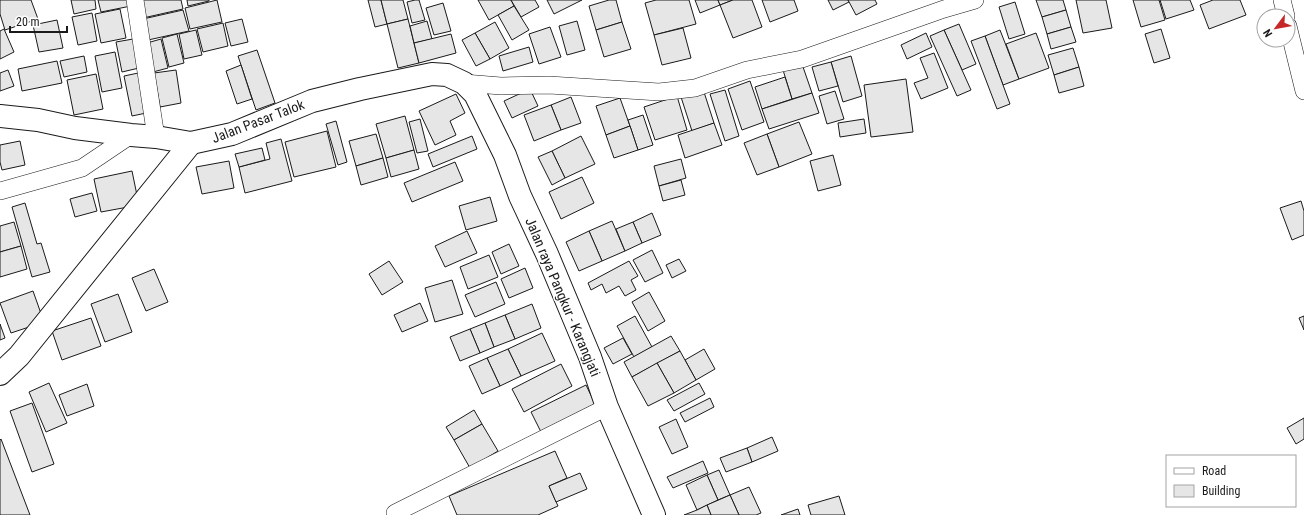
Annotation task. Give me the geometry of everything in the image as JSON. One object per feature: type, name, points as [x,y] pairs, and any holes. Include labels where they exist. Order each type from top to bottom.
[{"type":"main road","name":"Jalan Pasar Talok","points":[[0,116],[38,120],[75,128],[131,135],[156,136],[191,143],[232,134],[312,101],[360,89],[432,74],[447,75],[464,83]]},
{"type":"main road","name":"Jalan raya Pangkur - Karangjati","points":[[464,83],[475,94],[505,155],[520,196],[547,254],[590,357],[607,407],[654,515]]},
{"type":"main road","points":[[0,374],[18,356],[191,143]]},
{"type":"street","points":[[135,0],[156,136]]},
{"type":"street","points":[[464,83],[501,86],[549,85],[659,92],[695,88],[747,70],[802,59],[944,9],[975,0]]},
{"type":"street","points":[[1293,48],[1304,91]]},
{"type":"street","points":[[0,191],[82,168],[131,135]]},
{"type":"street","points":[[395,513],[607,407]]},
{"type":"building","points":[[0,0],[31,0],[38,19],[5,30],[0,14]]},
{"type":"building","points":[[71,0],[95,0],[96,9],[74,14]]},
{"type":"building","points":[[98,0],[130,0],[131,6],[101,12]]},
{"type":"building","points":[[139,0],[181,0],[183,9],[143,18]]},
{"type":"building","points":[[187,0],[209,0],[209,1],[188,6]]},
{"type":"building","points":[[217,0],[222,22],[190,29],[185,8]]},
{"type":"building","points":[[368,0],[381,0],[387,24],[375,27]]},
{"type":"building","points":[[381,0],[403,0],[408,19],[387,24]]},
{"type":"building","points":[[419,0],[425,20],[412,23],[407,2]]},
{"type":"building","points":[[478,0],[511,0],[514,6],[489,20]]},
{"type":"building","points":[[511,0],[535,0],[539,7],[521,17]]},
{"type":"building","points":[[547,0],[582,0],[554,14]]},
{"type":"building","points":[[609,0],[616,0],[622,22],[596,30],[589,6]]},
{"type":"building","points":[[656,0],[689,0],[696,24],[654,35],[645,3]]},
{"type":"building","points":[[695,0],[718,0],[720,5],[700,13]]},
{"type":"building","points":[[718,0],[733,0],[720,5]]},
{"type":"building","points":[[733,0],[752,0],[762,27],[733,38],[720,5]]},
{"type":"building","points":[[762,0],[794,0],[798,11],[770,22]]},
{"type":"building","points":[[828,0],[848,0],[849,2],[833,10]]},
{"type":"building","points":[[848,0],[875,0],[877,4],[856,15]]},
{"type":"building","points":[[1036,0],[1063,0],[1066,10],[1042,17]]},
{"type":"building","points":[[1076,0],[1106,0],[1112,28],[1083,33]]},
{"type":"building","points":[[1133,0],[1159,0],[1165,20],[1141,27]]},
{"type":"building","points":[[1160,0],[1190,0],[1194,10],[1166,19]]},
{"type":"building","points":[[1213,0],[1240,0],[1246,15],[1209,29],[1200,5]]},
{"type":"building","points":[[1015,2],[1025,34],[1009,39],[999,7]]},
{"type":"building","points":[[443,3],[451,31],[434,35],[426,8]]},
{"type":"building","points":[[514,6],[529,30],[512,40],[498,15]]},
{"type":"building","points":[[120,9],[126,38],[101,43],[95,14]]},
{"type":"building","points":[[183,10],[189,31],[148,40],[143,19]]},
{"type":"building","points":[[1066,10],[1071,27],[1047,34],[1042,17]]},
{"type":"building","points":[[92,13],[97,41],[78,45],[72,17]]},
{"type":"building","points":[[242,19],[248,42],[231,46],[225,23]]},
{"type":"building","points":[[408,19],[419,63],[398,68],[387,24]]},
{"type":"building","points":[[57,20],[63,48],[39,52],[33,25]]},
{"type":"building","points":[[427,21],[432,39],[414,43],[410,26]]},
{"type":"building","points":[[577,21],[585,50],[567,55],[559,26]]},
{"type":"building","points":[[495,22],[509,48],[490,59],[475,33]]},
{"type":"building","points":[[622,22],[631,49],[604,57],[596,30]]},
{"type":"building","points":[[223,23],[228,46],[203,52],[197,29]]},
{"type":"building","points":[[959,24],[976,64],[962,70],[944,30]]},
{"type":"building","points":[[550,27],[561,57],[539,64],[529,34]]},
{"type":"building","points":[[1071,27],[1076,42],[1051,49],[1047,34]]},
{"type":"building","points":[[683,28],[691,58],[662,65],[654,35]]},
{"type":"building","points":[[4,29],[14,52],[0,59],[0,31]]},
{"type":"building","points":[[1161,29],[1170,58],[1154,63],[1145,34]]},
{"type":"building","points":[[196,30],[202,55],[184,59],[179,34]]},
{"type":"building","points":[[944,30],[971,90],[957,96],[930,36]]},
{"type":"building","points":[[1000,30],[1019,79],[1003,85],[985,36]]},
{"type":"building","points":[[475,33],[490,59],[476,66],[462,40]]},
{"type":"building","points":[[926,33],[932,47],[907,59],[901,45]]},
{"type":"building","points":[[1036,33],[1049,68],[1019,79],[1006,44]]},
{"type":"building","points":[[177,34],[184,63],[169,67],[162,38]]},
{"type":"building","points":[[451,34],[456,53],[419,63],[414,43]]},
{"type":"building","points":[[985,36],[1010,104],[997,109],[971,41]]},
{"type":"building","points":[[133,39],[139,68],[122,72],[116,42]]},
{"type":"building","points":[[161,39],[168,68],[153,72],[147,43]]},
{"type":"building","points":[[529,47],[533,62],[503,71],[499,56]]},
{"type":"building","points":[[1073,48],[1079,67],[1054,75],[1048,55]]},
{"type":"building","points":[[257,50],[275,103],[256,110],[238,56]]},
{"type":"building","points":[[115,52],[122,88],[102,92],[95,56]]},
{"type":"building","points":[[934,53],[948,88],[921,99],[914,83],[928,78],[920,58]]},
{"type":"building","points":[[84,56],[87,72],[64,77],[60,61]]},
{"type":"building","points":[[851,56],[862,96],[843,102],[831,62]]},
{"type":"building","points":[[57,61],[62,83],[22,91],[18,69]]},
{"type":"building","points":[[831,62],[838,86],[819,91],[812,67]]},
{"type":"building","points":[[802,64],[812,93],[792,99],[783,70]]},
{"type":"building","points":[[241,65],[252,99],[237,104],[226,71]]},
{"type":"building","points":[[1079,67],[1084,86],[1059,93],[1054,75]]},
{"type":"building","points":[[8,70],[14,86],[0,91],[0,73]]},
{"type":"building","points":[[176,70],[181,103],[160,107],[154,73]]},
{"type":"building","points":[[143,72],[151,112],[132,116],[124,76]]},
{"type":"building","points":[[96,74],[103,109],[74,115],[67,80]]},
{"type":"building","points":[[785,77],[792,99],[762,109],[755,87]]},
{"type":"building","points":[[906,79],[913,132],[871,137],[864,85]]},
{"type":"building","points":[[750,81],[764,122],[742,130],[728,89]]},
{"type":"building","points":[[530,89],[538,106],[512,118],[504,101]]},
{"type":"building","points":[[703,89],[714,123],[692,131],[681,97]]},
{"type":"building","points":[[725,90],[739,136],[725,141],[710,94]]},
{"type":"building","points":[[835,91],[844,119],[827,124],[819,96]]},
{"type":"building","points":[[812,93],[819,113],[769,129],[762,109]]},
{"type":"building","points":[[456,94],[465,113],[450,121],[456,135],[435,145],[419,111]]},
{"type":"building","points":[[677,96],[687,130],[655,140],[644,107]]},
{"type":"building","points":[[571,97],[581,123],[561,130],[551,105]]},
{"type":"building","points":[[620,98],[630,126],[606,135],[596,106]]},
{"type":"building","points":[[551,105],[561,130],[534,141],[524,115]]},
{"type":"building","points":[[643,115],[653,145],[638,150],[628,120]]},
{"type":"building","points":[[405,116],[414,150],[386,158],[376,124]]},
{"type":"building","points":[[420,119],[428,151],[417,153],[409,122]]},
{"type":"building","points":[[864,119],[866,133],[840,137],[838,123]]},
{"type":"building","points":[[336,121],[347,162],[338,165],[326,124]]},
{"type":"building","points":[[799,122],[812,154],[779,167],[767,134]]},
{"type":"building","points":[[714,123],[722,145],[685,158],[678,135]]},
{"type":"building","points":[[630,126],[638,150],[614,158],[606,135]]},
{"type":"building","points":[[327,131],[336,167],[294,177],[285,142]]},
{"type":"building","points":[[376,134],[383,158],[356,166],[349,141]]},
{"type":"building","points":[[767,134],[779,167],[757,175],[744,143]]},
{"type":"building","points":[[472,136],[477,149],[433,167],[428,154]]},
{"type":"building","points":[[581,136],[595,164],[565,178],[552,151]]},
{"type":"building","points":[[281,139],[292,181],[245,193],[239,167],[270,159],[266,143]]},
{"type":"building","points":[[20,141],[25,165],[2,170],[0,162],[0,145]]},
{"type":"building","points":[[262,148],[265,160],[239,167],[235,154]]},
{"type":"building","points":[[414,150],[419,169],[391,177],[386,158]]},
{"type":"building","points":[[552,151],[565,178],[552,185],[538,157]]},
{"type":"building","points":[[833,155],[841,185],[818,191],[810,161]]},
{"type":"building","points":[[383,158],[388,177],[361,185],[356,166]]},
{"type":"building","points":[[681,159],[686,178],[659,186],[654,166]]},
{"type":"building","points":[[229,161],[234,188],[202,194],[196,167]]},
{"type":"building","points":[[455,162],[463,181],[412,202],[404,183]]},
{"type":"building","points":[[132,171],[139,205],[101,212],[94,179]]},
{"type":"building","points":[[582,177],[594,203],[561,219],[549,192]]},
{"type":"building","points":[[681,180],[685,195],[663,201],[659,186]]},
{"type":"building","points":[[92,193],[97,211],[75,217],[70,199]]},
{"type":"building","points":[[490,197],[497,221],[466,230],[459,206]]},
{"type":"building","points":[[1301,201],[1304,211],[1304,235],[1292,240],[1280,208]]},
{"type":"building","points":[[25,203],[37,244],[41,243],[50,272],[32,277],[12,207]]},
{"type":"building","points":[[652,213],[661,235],[642,243],[633,222]]},
{"type":"building","points":[[612,221],[625,251],[602,261],[589,231]]},
{"type":"building","points":[[14,222],[21,246],[0,252],[0,226]]},
{"type":"building","points":[[633,222],[642,243],[625,251],[616,229]]},
{"type":"building","points":[[467,231],[477,253],[445,267],[435,246]]},
{"type":"building","points":[[589,231],[602,261],[579,271],[566,242]]},
{"type":"building","points":[[509,244],[519,266],[501,274],[492,252]]},
{"type":"building","points":[[21,246],[27,269],[0,277],[0,252]]},
{"type":"building","points":[[652,250],[663,273],[645,282],[633,260]]},
{"type":"building","points":[[489,255],[498,277],[468,289],[460,267]]},
{"type":"building","points":[[679,259],[686,271],[672,278],[666,265]]},
{"type":"building","points":[[389,261],[403,282],[382,295],[369,274]]},
{"type":"building","points":[[629,261],[638,276],[631,280],[636,290],[625,296],[619,286],[606,293],[602,284],[591,290],[588,283]]},
{"type":"building","points":[[525,268],[533,288],[509,298],[501,279]]},
{"type":"building","points":[[154,269],[168,302],[146,311],[132,278]]},
{"type":"building","points":[[452,280],[463,314],[435,322],[425,288]]},
{"type":"building","points":[[496,282],[505,304],[475,317],[465,295]]},
{"type":"building","points":[[33,291],[44,322],[11,333],[0,303]]},
{"type":"building","points":[[649,292],[665,321],[648,331],[632,302]]},
{"type":"building","points":[[118,294],[132,332],[105,342],[91,304]]},
{"type":"building","points":[[420,303],[428,321],[402,332],[394,315]]},
{"type":"building","points":[[532,304],[541,328],[515,339],[505,315]]},
{"type":"building","points":[[505,315],[515,339],[494,347],[485,323]]},
{"type":"building","points":[[635,316],[652,347],[634,357],[617,326]]},
{"type":"building","points":[[1304,316],[1304,330],[1299,318]]},
{"type":"building","points":[[91,318],[101,346],[62,360],[52,331]]},
{"type":"building","points":[[485,323],[494,347],[480,353],[470,329]]},
{"type":"building","points":[[0,324],[5,338],[0,340]]},
{"type":"building","points":[[470,329],[480,353],[460,361],[450,337]]},
{"type":"building","points":[[542,333],[555,361],[521,376],[508,349]]},
{"type":"building","points":[[671,336],[680,351],[632,377],[624,362]]},
{"type":"building","points":[[623,338],[632,354],[613,364],[604,348]]},
{"type":"building","points":[[508,349],[521,376],[500,386],[487,358]]},
{"type":"building","points":[[704,349],[715,369],[696,380],[685,360]]},
{"type":"building","points":[[680,351],[696,380],[674,393],[657,363]]},
{"type":"building","points":[[487,358],[500,386],[482,394],[469,366]]},
{"type":"building","points":[[657,363],[674,393],[648,406],[632,377]]},
{"type":"building","points":[[561,364],[572,386],[524,412],[512,389]]},
{"type":"building","points":[[49,383],[67,423],[46,432],[29,392]]},
{"type":"building","points":[[699,383],[705,394],[674,411],[667,400]]},
{"type":"building","points":[[87,384],[94,406],[67,416],[59,395]]},
{"type":"building","points":[[586,385],[596,406],[542,434],[531,412]]},
{"type":"building","points":[[710,398],[714,407],[685,422],[680,413]]},
{"type":"building","points":[[32,403],[54,464],[32,472],[10,411]]},
{"type":"building","points":[[474,410],[482,424],[454,440],[446,427]]},
{"type":"building","points":[[1304,418],[1304,439],[1296,444],[1287,428]]},
{"type":"building","points":[[676,419],[688,447],[672,454],[659,427]]},
{"type":"building","points":[[482,424],[498,451],[470,468],[454,440]]},
{"type":"building","points":[[772,437],[778,451],[752,462],[747,448]]},
{"type":"building","points":[[1,439],[30,515],[0,515]]},
{"type":"building","points":[[747,448],[752,462],[726,472],[720,458]]},
{"type":"building","points":[[555,451],[567,478],[549,486],[558,506],[538,515],[457,515],[449,496]]},
{"type":"building","points":[[703,461],[708,473],[673,488],[667,477]]},
{"type":"building","points":[[719,470],[730,495],[718,500],[707,475]]},
{"type":"building","points":[[580,473],[587,489],[556,502],[549,486]]},
{"type":"building","points":[[707,475],[718,500],[697,510],[686,485]]},
{"type":"building","points":[[749,487],[761,513],[756,515],[739,515],[730,495]]},
{"type":"building","points":[[730,495],[739,515],[711,515],[707,505]]},
{"type":"building","points":[[839,496],[845,515],[811,515],[808,505]]},
{"type":"building","points":[[707,505],[711,515],[684,515],[697,510]]},
{"type":"building","points":[[798,509],[800,515],[781,515]]}]
